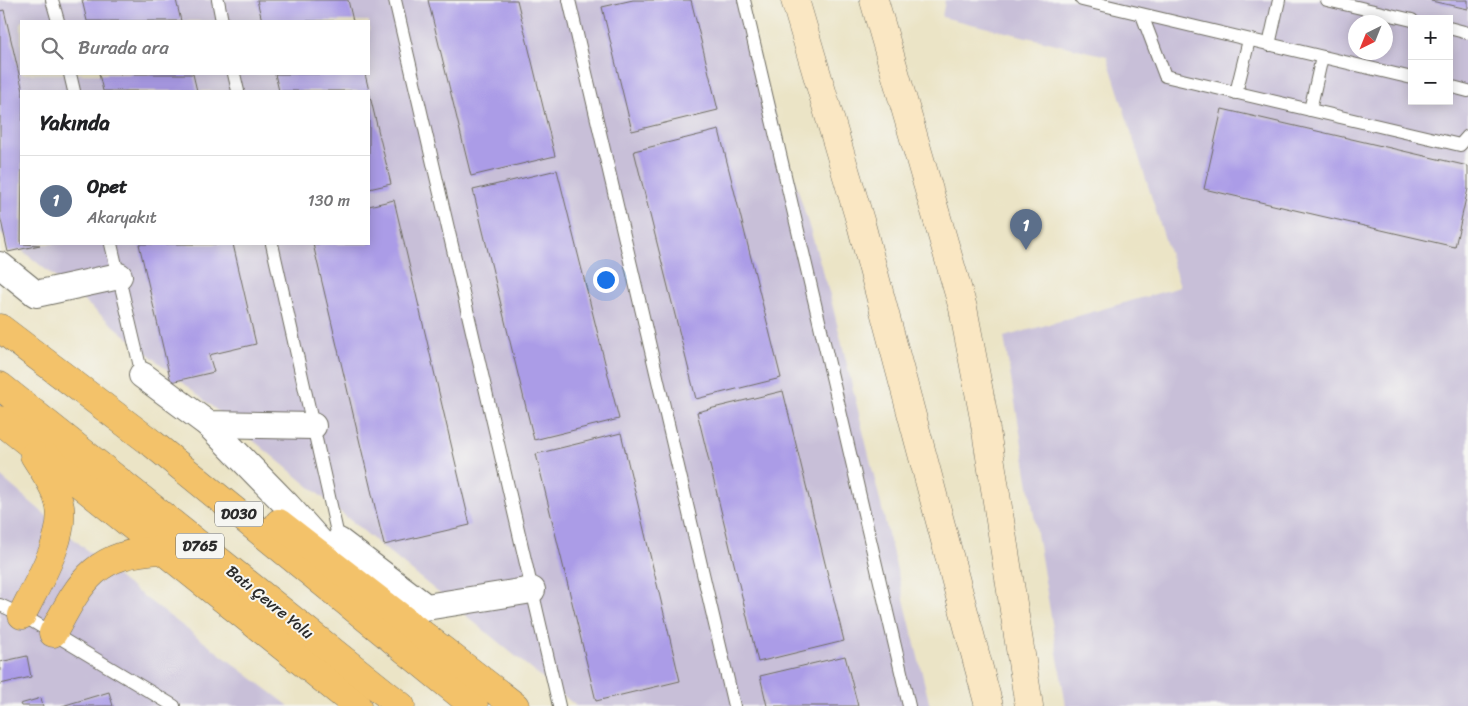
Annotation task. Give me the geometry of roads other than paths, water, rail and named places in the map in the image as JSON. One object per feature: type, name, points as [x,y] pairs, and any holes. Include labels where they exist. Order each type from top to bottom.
[{"type":"highway","name":"D030","points":[[0,328],[153,444],[474,706]]},
{"type":"highway","name":"Batı Çevre Yolu","points":[[0,386],[401,706]]},
{"type":"highway","points":[[0,420],[357,706]]},
{"type":"highway","points":[[11,610],[55,545],[60,521],[60,506],[51,485],[26,440]]},
{"type":"highway","points":[[153,444],[222,481],[515,706]]},
{"type":"highway","points":[[53,633],[74,595],[88,575],[118,558],[141,551],[162,550]]},
{"type":"main road","points":[[795,0],[861,224],[989,706]]},
{"type":"main road","points":[[874,0],[963,308],[984,418],[1029,706]]},
{"type":"street","points":[[0,265],[36,294],[119,276]]},
{"type":"street","points":[[142,375],[208,424],[287,505],[356,583]]},
{"type":"street","points":[[208,424],[313,426]]},
{"type":"street","points":[[339,541],[426,607],[532,590]]},
{"type":"lane","points":[[52,0],[58,20]]},
{"type":"lane","points":[[218,0],[222,20]]},
{"type":"lane","points":[[396,0],[559,706]]},
{"type":"lane","points":[[569,0],[734,706]]},
{"type":"lane","points":[[744,0],[909,706]]},
{"type":"lane","points":[[1082,0],[1117,5],[1142,15],[1408,77]]},
{"type":"lane","points":[[1269,44],[1279,0]]},
{"type":"lane","points":[[1327,0],[1408,19]]},
{"type":"lane","points":[[1142,15],[1165,76],[1460,145],[1468,136]]},
{"type":"lane","points":[[1453,29],[1468,33]]},
{"type":"lane","points":[[1236,93],[1249,40]]},
{"type":"lane","points":[[1310,110],[1322,57]]},
{"type":"lane","points":[[70,75],[74,90]]},
{"type":"lane","points":[[234,75],[238,90]]},
{"type":"lane","points":[[1453,87],[1468,91]]},
{"type":"lane","points":[[111,245],[142,375]]},
{"type":"lane","points":[[272,245],[339,541]]},
{"type":"lane","points":[[11,610],[174,706]]},
{"type":"place","name":"Opet","points":[[1026,250]]}]
